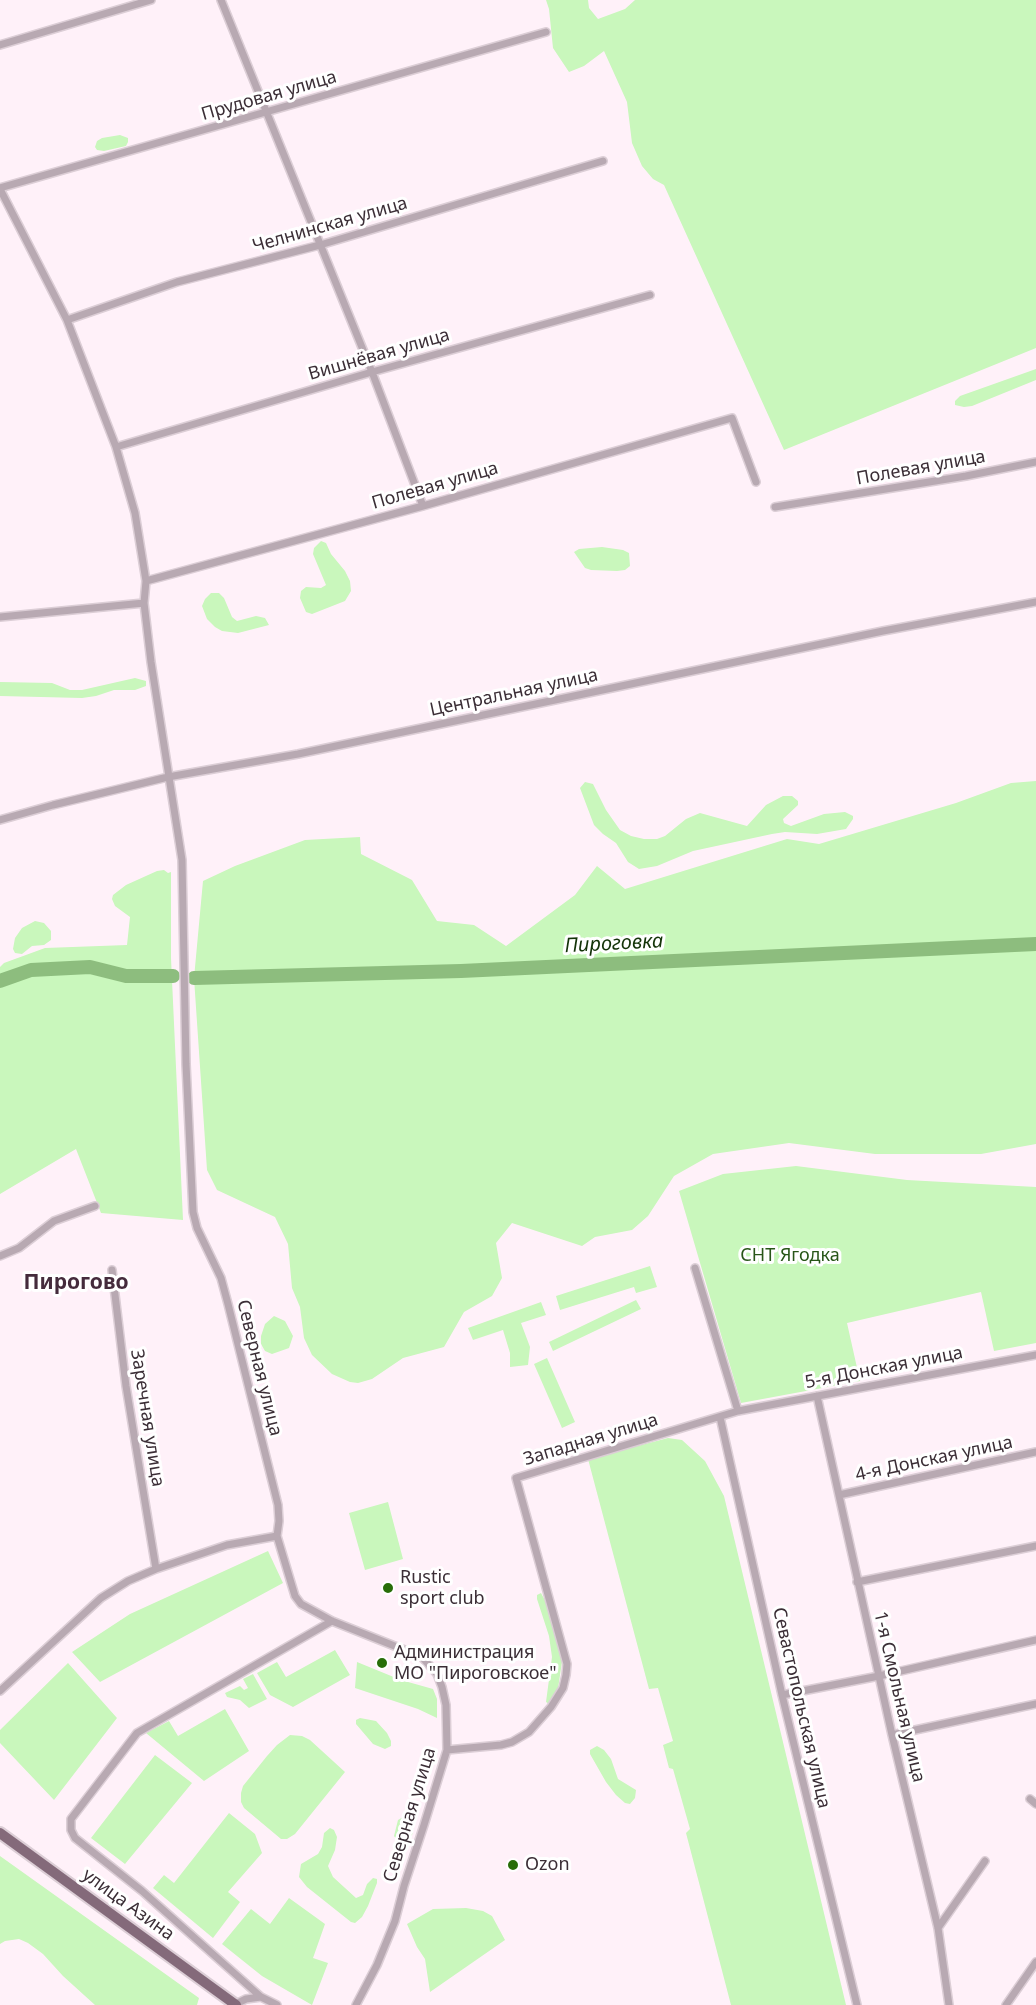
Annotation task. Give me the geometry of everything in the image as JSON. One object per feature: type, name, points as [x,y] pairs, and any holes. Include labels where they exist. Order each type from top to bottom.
[{"type":"main road","name":"улица Азина","points":[[0,1833],[235,2005]]},
{"type":"street","points":[[0,45],[151,0]]},
{"type":"street","points":[[221,0],[372,372],[423,506]]},
{"type":"street","name":"Прудовая улица","points":[[0,189],[546,32]]},
{"type":"street","name":"Челнинская улица","points":[[67,320],[177,282],[320,245],[603,161]]},
{"type":"street","name":"Северная улица","points":[[0,189],[67,320],[116,447],[135,513],[146,581],[144,603],[182,860],[186,1064],[193,1212],[197,1228],[221,1278],[228,1304],[278,1504],[277,1536],[295,1596],[301,1604],[332,1621],[417,1653],[428,1662],[442,1687],[446,1705],[447,1750],[394,1921],[377,1965],[356,2005]]},
{"type":"street","name":"Вишнёвая улица","points":[[116,447],[372,372],[650,295]]},
{"type":"street","name":"Полевая улица","points":[[146,581],[423,506],[732,418],[756,482]]},
{"type":"street","name":"Полевая улица","points":[[775,507],[966,476],[1036,462]]},
{"type":"street","name":"Центральная улица","points":[[0,820],[168,777],[321,749],[883,631],[1036,602]]},
{"type":"street","points":[[0,617],[144,603]]},
{"type":"street","points":[[0,1256],[19,1248],[54,1221],[94,1206]]},
{"type":"street","points":[[695,1268],[738,1412]]},
{"type":"street","name":"Заречная улица","points":[[112,1270],[126,1386],[156,1569]]},
{"type":"street","name":"5-я Донская улица","points":[[738,1412],[1036,1355]]},
{"type":"street","name":"1-я Смольная улица","points":[[817,1396],[857,1582],[938,1928],[949,2005]]},
{"type":"street","name":"Западная улица","points":[[447,1750],[501,1745],[512,1742],[529,1732],[551,1707],[562,1688],[566,1675],[567,1664],[516,1479],[738,1412]]},
{"type":"street","name":"Севастопольская улица","points":[[720,1417],[782,1695],[857,2005]]},
{"type":"street","name":"4-я Донская улица","points":[[839,1495],[1036,1452]]},
{"type":"street","points":[[0,1691],[101,1598],[128,1581],[227,1545],[277,1536]]},
{"type":"street","points":[[857,1582],[1036,1546]]},
{"type":"street","points":[[277,2005],[261,1997],[142,1891],[75,1838],[71,1830],[71,1820],[137,1733],[332,1621]]},
{"type":"street","points":[[782,1695],[879,1676],[1036,1640]]},
{"type":"street","points":[[892,1735],[1036,1704]]},
{"type":"street","points":[[938,1928],[985,1861]]},
{"type":"street","points":[[1006,2005],[1036,1962]]},
{"type":"street","points":[[1029,1973],[1036,1978]]},
{"type":"street","points":[[235,2005],[246,1999],[261,1997]]},
{"type":"green space","points":[[546,0],[588,0],[589,8],[598,19],[625,9],[635,0],[1036,0],[1036,348],[784,450],[664,185],[653,179],[642,166],[632,143],[627,102],[604,51],[584,66],[569,72],[553,48]]},
{"type":"green space","points":[[120,135],[128,138],[126,146],[104,151],[97,150],[95,147],[97,141],[102,138]]},
{"type":"green space","points":[[1036,369],[1036,380],[972,406],[955,405],[955,401],[960,396]]},
{"type":"green space","points":[[321,541],[326,543],[331,554],[345,571],[350,581],[351,591],[345,601],[312,614],[306,612],[300,598],[301,591],[306,587],[321,588],[326,585],[313,554],[314,548]]},
{"type":"green space","points":[[602,547],[629,553],[630,566],[625,570],[617,571],[591,570],[585,568],[574,552],[579,549]]},
{"type":"green space","points":[[211,593],[219,593],[224,598],[232,617],[237,621],[256,616],[265,618],[269,625],[238,633],[222,631],[207,619],[202,606]]},
{"type":"green space","points":[[135,678],[146,681],[146,686],[135,690],[114,690],[82,698],[0,696],[0,682],[52,683],[70,690],[82,690]]},
{"type":"green space","points":[[1036,781],[1036,1144],[981,1154],[875,1154],[789,1143],[713,1154],[674,1176],[648,1216],[632,1230],[595,1237],[582,1246],[512,1223],[496,1243],[502,1278],[492,1296],[464,1312],[444,1347],[403,1358],[372,1379],[358,1383],[332,1374],[312,1355],[304,1338],[300,1307],[292,1288],[288,1244],[275,1217],[217,1190],[207,1170],[194,978],[203,881],[235,866],[305,840],[360,837],[361,854],[412,880],[437,921],[474,925],[506,946],[575,895],[597,866],[625,889],[787,839],[819,844],[956,803],[1011,783]]},
{"type":"green space","points":[[585,782],[593,784],[606,810],[620,830],[644,839],[657,839],[665,836],[686,819],[700,813],[747,826],[766,805],[783,796],[792,796],[798,801],[798,805],[783,819],[784,823],[791,826],[824,814],[845,812],[853,816],[853,819],[846,829],[817,834],[785,832],[772,834],[693,851],[657,866],[639,869],[628,862],[616,843],[594,825],[580,788]]},
{"type":"green space","points":[[164,870],[171,872],[171,958],[183,1220],[101,1213],[76,1149],[0,1194],[0,967],[4,963],[45,948],[127,945],[130,917],[115,906],[113,895],[126,885]]},
{"type":"green space","points":[[35,921],[44,923],[51,931],[51,940],[44,945],[32,946],[22,954],[15,953],[13,949],[15,938],[22,928]]},
{"type":"green space","name":"СНТ Ягодка","points":[[796,1166],[907,1180],[1036,1187],[1036,1343],[994,1351],[981,1292],[847,1323],[860,1381],[741,1403],[679,1191],[723,1174]]},
{"type":"green space","points":[[650,1266],[657,1287],[636,1293],[634,1287],[560,1310],[556,1296]]},
{"type":"green space","points":[[636,1300],[641,1309],[553,1351],[549,1342]]},
{"type":"green space","points":[[541,1302],[546,1315],[521,1323],[530,1347],[528,1365],[510,1367],[510,1353],[503,1330],[473,1340],[468,1328]]},
{"type":"green space","points":[[274,1316],[285,1321],[293,1336],[289,1348],[272,1354],[265,1351],[261,1344],[261,1336],[265,1324]]},
{"type":"green space","points":[[547,1358],[575,1422],[562,1428],[534,1364]]},
{"type":"green space","points":[[668,1438],[682,1440],[705,1461],[724,1496],[846,2005],[731,2005],[686,1833],[690,1829],[673,1769],[669,1768],[663,1745],[673,1741],[658,1688],[649,1689],[588,1459]]},
{"type":"green space","points":[[388,1502],[403,1559],[365,1570],[349,1513]]},
{"type":"green space","points":[[268,1551],[283,1583],[100,1682],[72,1652],[130,1614]]},
{"type":"green space","points":[[541,1593],[550,1610],[562,1662],[557,1695],[549,1704],[546,1702],[552,1657],[549,1636],[537,1599],[537,1595]]},
{"type":"green space","points":[[335,1650],[350,1675],[293,1707],[270,1695],[257,1673],[277,1662],[286,1677]]},
{"type":"green space","points":[[357,1662],[401,1680],[433,1689],[437,1699],[437,1718],[418,1709],[355,1688]]},
{"type":"green space","points":[[68,1663],[117,1718],[54,1800],[0,1743],[0,1730]]},
{"type":"green space","points":[[253,1674],[267,1699],[249,1708],[240,1700],[227,1697],[225,1693],[240,1686],[244,1690],[248,1688],[243,1679]]},
{"type":"green space","points":[[225,1709],[249,1751],[204,1781],[146,1733],[169,1721],[178,1736]]},
{"type":"green space","points":[[360,1718],[376,1721],[387,1733],[391,1746],[385,1749],[373,1744],[356,1724],[356,1720]]},
{"type":"green space","points":[[290,1735],[302,1736],[310,1740],[345,1772],[295,1834],[287,1839],[281,1839],[244,1808],[241,1793],[243,1786],[267,1756]]},
{"type":"green space","points":[[597,1746],[604,1750],[611,1759],[618,1779],[636,1790],[635,1798],[630,1804],[625,1803],[616,1795],[590,1754],[590,1750]]},
{"type":"green space","points":[[155,1755],[192,1783],[125,1864],[91,1838]]},
{"type":"green space","points":[[229,1813],[255,1834],[262,1853],[228,1892],[240,1902],[213,1938],[153,1888],[164,1875],[174,1883]]},
{"type":"green space","points":[[409,1816],[413,1823],[413,1833],[409,1840],[398,1842],[394,1836],[398,1820]]},
{"type":"green space","points":[[330,1828],[334,1830],[337,1837],[335,1850],[328,1866],[333,1877],[356,1898],[363,1895],[367,1884],[373,1878],[377,1879],[368,1906],[362,1917],[355,1923],[307,1887],[299,1877],[301,1864],[318,1854],[322,1847],[324,1833]]},
{"type":"green space","points":[[0,1856],[199,1998],[197,2005],[95,2005],[43,1954],[28,1943],[19,1939],[0,1944]]},
{"type":"green space","points":[[289,1898],[325,1924],[313,1958],[328,1963],[312,2005],[262,1976],[222,1944],[251,1909],[270,1924]]},
{"type":"green space","points":[[466,1908],[483,1911],[492,1916],[505,1940],[430,1992],[425,1959],[407,1924],[433,1909]]},
{"type":"waterway","name":"Пироговка","points":[[194,978],[461,971],[1036,944]]},
{"type":"waterway","name":"Пироговка","points":[[0,981],[31,970],[90,967],[126,976],[173,976]]},
{"type":"place","name":"Rustic sport club","points":[[388,1588]]},
{"type":"place","name":"Администрация МО \"Пироговское\"","points":[[382,1663]]},
{"type":"place","name":"Ozon","points":[[513,1865]]},
{"type":"district","name":"Пирогово","points":[[76,1283]]}]
